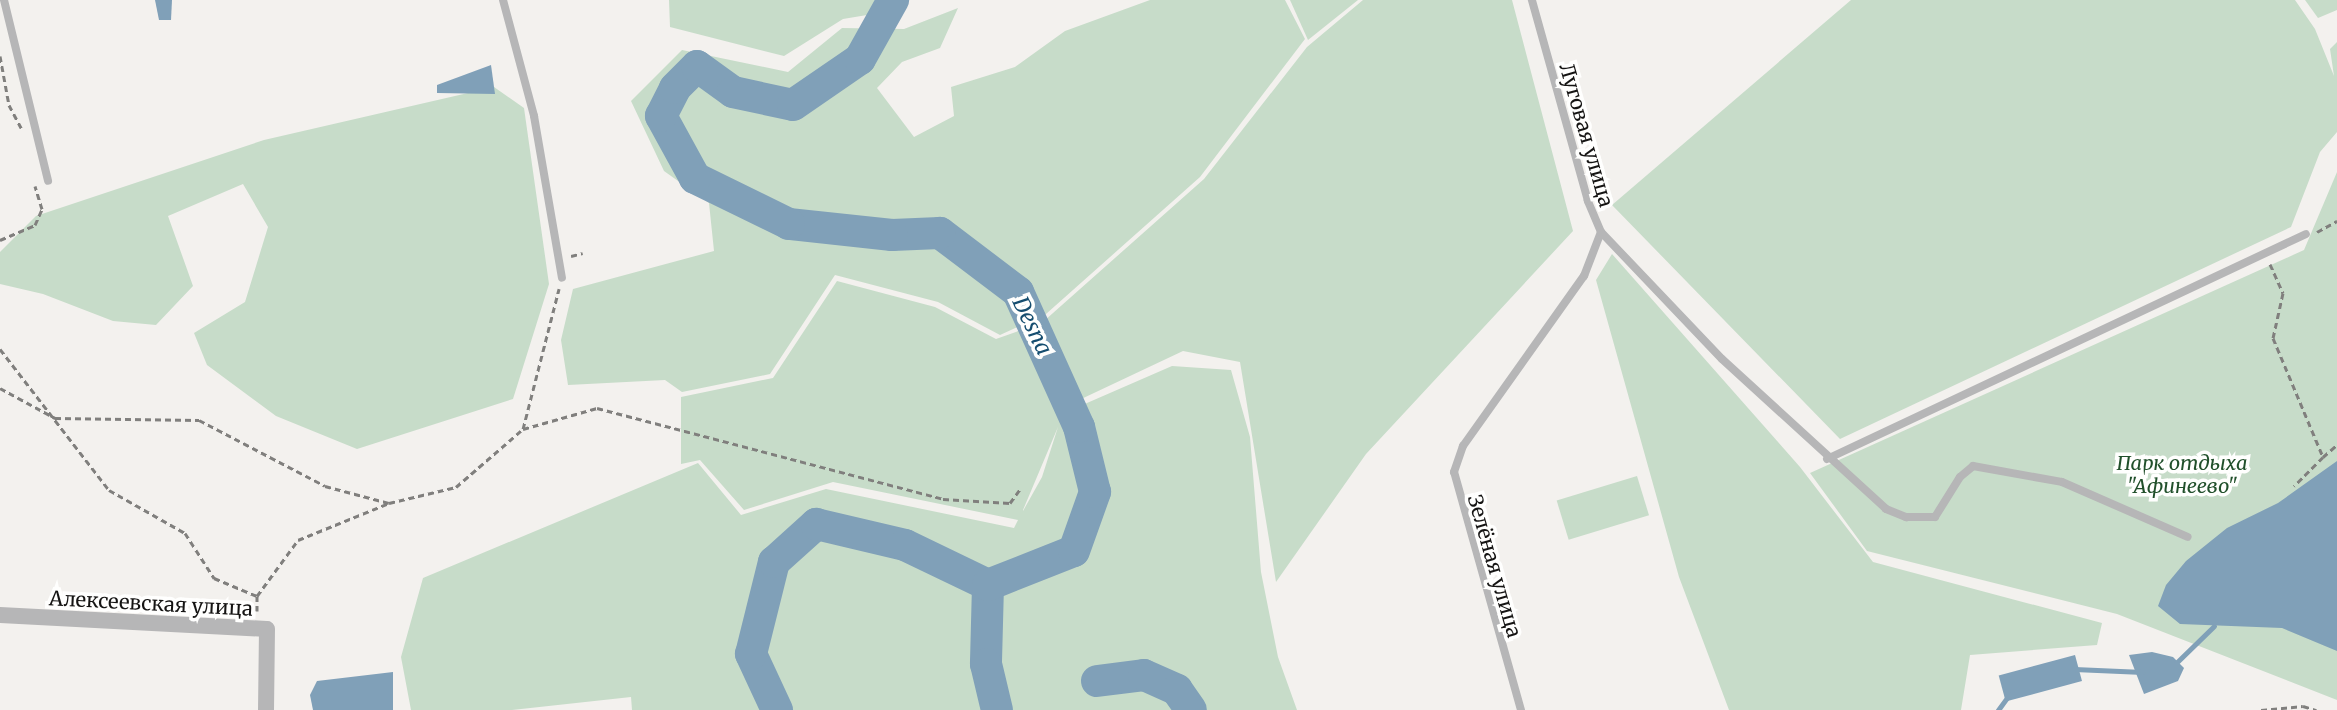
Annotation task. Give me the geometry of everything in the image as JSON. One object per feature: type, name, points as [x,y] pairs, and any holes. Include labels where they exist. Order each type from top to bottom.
[{"type":"street","name":"Алексеевская улица","points":[[0,615],[267,629],[266,710]]},
{"type":"lane","points":[[4,0],[48,181]]},
{"type":"lane","points":[[503,0],[534,116],[562,278]]},
{"type":"lane","name":"Луговая улица","points":[[1532,0],[1588,201],[1601,232],[1584,276]]},
{"type":"lane","points":[[1601,232],[1827,459],[1886,509],[1906,517],[1935,517],[1960,477],[1973,466],[2062,482],[2188,537]]},
{"type":"lane","points":[[1827,459],[2306,234]]},
{"type":"lane","name":"Зелёная улица","points":[[1521,710],[1454,472],[1463,446],[1584,276]]},
{"type":"path","points":[[0,56],[9,105],[22,132]]},
{"type":"path","points":[[0,240],[35,225],[42,209],[35,183]]},
{"type":"path","points":[[2306,234],[2328,230],[2337,221]]},
{"type":"path","points":[[2265,254],[2283,293],[2273,338],[2323,457]]},
{"type":"path","points":[[523,429],[562,278]]},
{"type":"path","points":[[0,349],[109,490],[185,533],[214,578],[257,596]]},
{"type":"path","points":[[0,388],[55,418],[199,420],[325,486],[389,503]]},
{"type":"path","points":[[258,628],[257,596],[298,540],[389,503],[456,487],[523,429],[597,408],[943,499],[1010,503],[1021,488]]},
{"type":"path","points":[[2294,486],[2337,445]]},
{"type":"path","points":[[2261,710],[2303,706],[2316,710]]},
{"type":"green space","points":[[669,0],[878,0],[873,14],[843,19],[784,56],[670,27]]},
{"type":"green space","points":[[1150,0],[1285,0],[1305,39],[1200,177],[1046,314],[1000,335],[938,302],[835,275],[770,374],[682,392],[665,380],[568,385],[561,340],[573,289],[714,251],[709,203],[664,171],[631,101],[682,50],[788,72],[842,28],[904,29],[958,8],[940,48],[902,62],[877,88],[914,137],[954,116],[951,87],[1015,67],[1065,31]]},
{"type":"green space","points":[[1290,0],[1358,0],[1308,40]]},
{"type":"green space","points":[[1363,0],[1512,0],[1573,231],[1366,454],[1276,582],[1240,362],[1183,351],[1077,401],[1044,321],[1204,179],[1307,47]]},
{"type":"green space","points":[[1851,0],[2295,0],[2315,29],[2334,76],[2330,49],[2337,42],[2337,132],[2320,152],[2291,227],[1840,439],[1612,205]]},
{"type":"green space","points":[[2305,0],[2337,0],[2337,10],[2318,18]]},
{"type":"green space","points":[[494,87],[524,108],[549,284],[513,399],[357,449],[276,416],[207,365],[194,333],[245,302],[268,227],[243,184],[168,216],[193,286],[156,325],[113,321],[43,294],[0,284],[0,252],[36,216],[264,140]]},
{"type":"green space","name":"Парк отдыха \"Афинеево\"","points":[[2337,172],[2337,700],[2117,614],[1867,551],[1810,473],[2304,250]]},
{"type":"green space","points":[[1612,254],[1800,467],[1873,562],[2102,623],[2097,645],[1970,655],[1961,710],[1729,710],[1679,577],[1596,280]]},
{"type":"green space","points":[[837,281],[935,307],[996,339],[1024,329],[1064,413],[1172,366],[1231,370],[1250,437],[1261,572],[1278,657],[1297,710],[632,710],[631,697],[512,710],[411,710],[401,657],[423,578],[698,463],[741,515],[826,489],[1014,528],[1018,520],[833,482],[744,510],[700,460],[681,464],[681,397],[773,378]],"holes":[[[1058,427],[1042,477],[1023,511]]]},
{"type":"green space","points":[[1637,476],[1649,515],[1569,540],[1557,501]]},
{"type":"water","points":[[155,0],[172,0],[171,20],[159,20]]},
{"type":"water","points":[[491,65],[495,94],[437,93],[437,85]]},
{"type":"water","points":[[2337,461],[2337,651],[2282,628],[2180,624],[2158,606],[2166,585],[2186,561],[2227,528],[2278,503]]},
{"type":"water","points":[[2152,652],[2173,657],[2184,668],[2178,681],[2144,694],[2129,655]]},
{"type":"water","points":[[2075,655],[2082,681],[2006,702],[1999,675]]},
{"type":"water","points":[[393,672],[393,710],[313,710],[310,695],[317,681]]},
{"type":"waterway","name":"Desna","points":[[777,710],[751,654],[774,562],[816,524],[905,545],[988,585],[1074,551],[1095,492],[1079,427],[1018,292],[940,233],[892,235],[789,224],[695,178],[661,116],[675,88],[697,66],[733,92],[793,105],[860,59],[893,0]]},
{"type":"waterway","points":[[988,585],[986,664],[997,710]]},
{"type":"waterway","points":[[2176,663],[2214,626]]},
{"type":"waterway","points":[[2074,669],[2143,672]]},
{"type":"waterway","points":[[1097,681],[1144,675],[1177,690],[1191,710]]},
{"type":"waterway","points":[[1998,710],[2009,695]]}]
